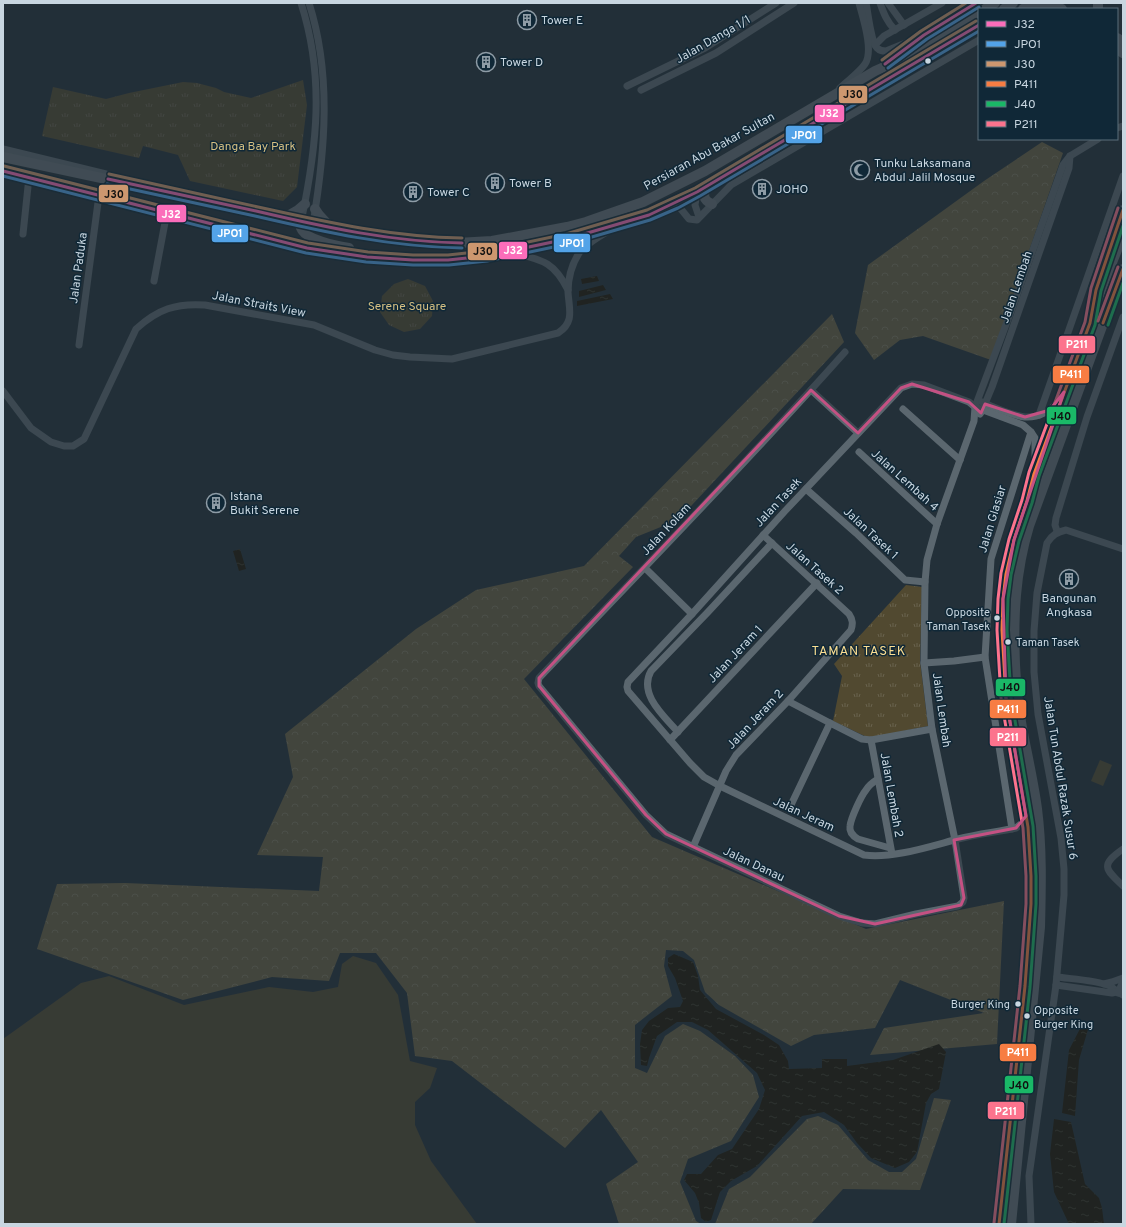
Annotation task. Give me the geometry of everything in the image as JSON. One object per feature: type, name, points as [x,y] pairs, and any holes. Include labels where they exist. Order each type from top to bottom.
[{"type":"highway","points":[[875,71],[924,35],[976,3]]},
{"type":"highway","points":[[1027,8],[1037,4],[1052,5],[1060,8]]},
{"type":"highway","name":"Persiaran Abu Bakar Sultan","points":[[3,157],[362,234],[420,241],[457,243],[492,241],[567,227],[643,202],[705,171],[875,71],[902,59],[978,13]]},
{"type":"highway","points":[[3,171],[307,248],[367,257],[413,260],[448,260],[486,256],[567,239],[649,215],[676,203],[978,26]]},
{"type":"highway","points":[[959,38],[978,29]]},
{"type":"highway","points":[[702,189],[704,197],[712,204]]},
{"type":"highway","points":[[284,218],[305,204]]},
{"type":"highway","points":[[315,209],[330,227]]},
{"type":"highway","points":[[1090,323],[1096,290],[1123,210]]},
{"type":"highway","points":[[301,222],[301,229],[307,236],[341,247],[391,258]]},
{"type":"highway","points":[[229,228],[290,239],[299,239],[307,236],[313,224]]},
{"type":"highway","points":[[999,1224],[1029,932],[1031,876],[1026,816],[1006,698],[1002,613],[1006,580],[1014,540],[1034,474],[1123,235]]},
{"type":"highway","points":[[1011,1224],[1040,927],[1041,880],[1041,856],[1037,808],[1016,692],[1014,620],[1018,573],[1029,526],[1123,269]]},
{"type":"street","points":[[301,3],[314,55],[317,96],[316,128],[308,189],[301,222]]},
{"type":"street","points":[[309,3],[321,55],[325,102],[324,130],[313,224]]},
{"type":"street","name":"Jalan Danga 1/1","points":[[626,86],[705,48],[776,3]]},
{"type":"street","name":"Jalan Danga 1/1","points":[[641,90],[716,53],[794,3]]},
{"type":"street","points":[[828,99],[862,68],[869,56],[868,43],[859,3]]},
{"type":"street","points":[[866,3],[877,47],[881,51],[886,51],[924,35]]},
{"type":"street","points":[[880,3],[885,17],[895,30]]},
{"type":"street","points":[[888,3],[904,25]]},
{"type":"street","points":[[877,47],[884,36],[942,3]]},
{"type":"street","points":[[676,203],[689,219],[697,220],[731,185],[978,41]]},
{"type":"street","name":"Jalan Lembah","points":[[955,840],[932,729],[924,663],[927,560],[937,524],[974,421],[980,406],[992,387],[1017,307],[1048,219],[1069,168],[1070,156],[1096,140]]},
{"type":"street","points":[[3,149],[114,176],[140,186]]},
{"type":"street","points":[[1039,415],[1123,176]]},
{"type":"street","points":[[23,234],[29,177]]},
{"type":"street","points":[[700,217],[695,205],[702,189]]},
{"type":"street","name":"Jalan Paduka","points":[[78,345],[99,195]]},
{"type":"street","points":[[154,281],[167,212]]},
{"type":"street","name":"Jalan Straits View","points":[[3,391],[32,428],[51,442],[64,446],[73,446],[84,439],[136,329],[147,318],[159,311],[190,304],[314,325],[357,344],[375,350],[393,355],[434,359],[452,359],[558,333],[564,329],[569,321],[568,291],[572,269],[579,254],[596,239],[623,223]]},
{"type":"street","name":"Jalan Straits View","points":[[508,251],[549,264],[560,275],[568,291]]},
{"type":"street","points":[[1123,317],[1087,417],[1055,525],[1058,532],[1066,530],[1123,549]]},
{"type":"street","name":"Jalan Kolam","points":[[538,683],[539,678],[645,568],[845,352]]},
{"type":"street","name":"Jalan Tasek","points":[[627,687],[628,682],[901,388],[912,384],[924,385],[980,406],[1023,425],[1031,432]]},
{"type":"street","points":[[811,390],[858,433]]},
{"type":"street","points":[[1039,415],[1050,410],[1056,405],[1064,392]]},
{"type":"street","name":"Jalan Tasek","points":[[980,406],[1025,417],[1039,415]]},
{"type":"street","points":[[903,409],[960,460]]},
{"type":"street","points":[[1031,432],[1035,438],[1034,474]]},
{"type":"street","name":"Jalan Glasiar","points":[[1014,829],[985,657],[991,559],[1031,432]]},
{"type":"street","name":"Jalan Lembah 4","points":[[859,452],[937,524]]},
{"type":"street","name":"Jalan Tasek 1","points":[[806,489],[856,533],[905,580],[926,582]]},
{"type":"street","name":"Jalan Tun Abdul Razak Susur 6","points":[[1031,1224],[1029,1176],[1056,985],[1063,921],[1064,869],[1061,838],[1038,714],[1034,672],[1034,631],[1037,593],[1047,543],[1051,536],[1058,532]]},
{"type":"street","name":"Jalan Tasek 2","points":[[763,535],[817,583],[849,614],[852,619]]},
{"type":"street","name":"Jalan Tasek","points":[[678,732],[656,707],[647,688],[648,676],[651,671],[772,543]]},
{"type":"street","points":[[645,568],[692,614]]},
{"type":"street","name":"Jalan Jeram 1","points":[[670,740],[817,583]]},
{"type":"street","name":"Jalan Jeram 2","points":[[693,847],[726,771],[736,755],[788,701],[851,630],[853,624],[852,619]]},
{"type":"street","points":[[924,663],[985,657]]},
{"type":"street","name":"Jalan Danau","points":[[538,683],[646,815],[666,834],[839,916],[868,924],[875,924],[961,905],[964,898],[955,840]]},
{"type":"street","name":"Jalan Jeram","points":[[627,687],[628,691],[704,777],[864,855],[872,856],[891,851],[921,849],[955,840],[1014,829]]},
{"type":"street","points":[[788,701],[862,739],[871,740],[932,729]]},
{"type":"street","points":[[792,805],[830,723]]},
{"type":"street","name":"Jalan Lembah 2","points":[[871,740],[891,851]]},
{"type":"street","points":[[878,779],[871,784],[863,794],[852,818],[850,831],[853,836],[858,839],[891,851]]},
{"type":"street","points":[[1014,829],[1022,823],[1026,816]]},
{"type":"street","points":[[1014,829],[1021,830],[1028,838]]},
{"type":"street","points":[[1123,849],[1112,856],[1108,869],[1123,886]]},
{"type":"street","points":[[1057,977],[1102,984],[1111,987],[1119,993]]},
{"type":"street","points":[[1102,984],[1123,978]]},
{"type":"street","points":[[1119,993],[1123,981]]},
{"type":"street","points":[[1056,985],[1119,993]]},
{"type":"highlighted area","points":[[912,384],[969,402],[981,413],[985,404],[1025,417],[1050,410],[1064,392],[1014,540],[1003,599],[1006,698],[1026,816],[1016,828],[954,840],[964,898],[961,905],[875,924],[839,916],[666,834],[646,815],[539,686],[539,678],[811,390],[858,433],[901,388]]},
{"type":"green space","name":"Danga Bay Park","points":[[303,80],[307,105],[297,187],[283,201],[190,181],[178,155],[143,146],[139,158],[42,136],[53,87],[106,99],[183,82],[197,83],[216,88],[224,92],[251,98]]},
{"type":"green space","points":[[1042,142],[1063,153],[991,360],[923,336],[900,340],[874,360],[855,333],[868,265],[984,181]]},
{"type":"green space","name":"Serene Square","points":[[408,279],[425,286],[433,301],[432,316],[420,329],[404,332],[389,325],[380,312],[382,296],[394,284]]},
{"type":"green space","points":[[832,314],[844,342],[678,520],[636,537],[619,556],[633,567],[524,679],[652,837],[866,929],[1004,901],[997,1044],[870,1055],[884,1028],[984,1013],[900,980],[875,1028],[814,1035],[791,1046],[719,1005],[705,992],[694,960],[683,951],[666,950],[664,966],[672,996],[635,1025],[635,1068],[647,1073],[665,1036],[683,1024],[700,1031],[735,1056],[753,1075],[759,1097],[731,1141],[688,1159],[680,1182],[696,1221],[701,1224],[619,1224],[606,1184],[638,1162],[601,1110],[565,1148],[452,1061],[415,1056],[407,993],[376,953],[340,953],[329,981],[272,977],[183,1000],[37,949],[57,884],[125,883],[319,891],[323,857],[257,855],[293,777],[285,734],[416,629],[476,590],[584,566]]},
{"type":"green space","points":[[906,585],[922,587],[920,661],[928,726],[869,738],[833,721],[842,676],[834,664]]},
{"type":"green space","points":[[1100,760],[1112,765],[1103,786],[1091,781]]},
{"type":"green space","points":[[353,956],[376,963],[398,995],[410,1061],[437,1068],[430,1088],[415,1102],[415,1125],[431,1161],[477,1224],[3,1224],[3,1039],[81,983],[109,976],[184,1005],[269,987],[313,992],[338,987],[342,964]]},
{"type":"green space","points":[[934,1098],[951,1100],[920,1190],[843,1189],[811,1224],[715,1224],[729,1189],[750,1177],[807,1119],[818,1116],[838,1125],[868,1160],[889,1172],[902,1172],[916,1159]]},
{"type":"water","points":[[597,276],[599,281],[582,284],[581,279]]},
{"type":"water","points":[[603,285],[606,290],[579,297],[579,291]]},
{"type":"water","points":[[610,294],[613,299],[577,306],[577,301]]},
{"type":"water","points":[[240,549],[246,569],[239,571],[233,551]]},
{"type":"water","points":[[674,954],[693,962],[698,976],[700,990],[716,1009],[764,1035],[779,1045],[788,1061],[789,1069],[822,1068],[822,1059],[847,1059],[847,1066],[893,1060],[939,1044],[946,1052],[939,1089],[931,1094],[926,1103],[917,1152],[909,1162],[895,1168],[871,1158],[857,1143],[844,1125],[824,1112],[802,1116],[757,1166],[731,1181],[720,1192],[711,1220],[706,1222],[701,1218],[699,1203],[695,1193],[684,1180],[687,1174],[701,1174],[718,1155],[732,1149],[759,1109],[765,1090],[757,1073],[708,1030],[692,1022],[677,1022],[657,1036],[647,1066],[641,1065],[640,1044],[642,1030],[649,1021],[668,1008],[680,1007],[683,1001],[675,978],[668,966],[668,958]]},
{"type":"water","points":[[1084,1021],[1089,1026],[1079,1060],[1075,1116],[1062,1113],[1069,1050]]},
{"type":"water","points":[[1054,1119],[1071,1122],[1085,1184],[1099,1198],[1104,1224],[1069,1224],[1054,1192],[1050,1154]]},
{"type":"transit line","name":"J30","points":[[882,60],[921,31],[966,3]]},
{"type":"transit line","name":"J32","points":[[885,64],[924,35],[976,3]]},
{"type":"transit line","name":"JPO1","points":[[888,68],[927,39],[979,7]]},
{"type":"transit line","name":"J30","points":[[4,166],[308,243],[368,252],[413,255],[448,255],[485,251],[566,234],[647,210],[695,188],[976,21]]},
{"type":"transit line","name":"J32","points":[[3,171],[307,248],[367,257],[413,260],[448,260],[486,256],[567,239],[649,215],[697,192],[978,26]]},
{"type":"transit line","name":"JPO1","points":[[3,176],[306,253],[366,262],[413,265],[449,265],[487,261],[568,244],[650,220],[678,208],[978,32]]},
{"type":"transit line","name":"J30","points":[[109,174],[283,213],[359,228],[410,235],[462,238]]},
{"type":"transit line","name":"J32","points":[[108,179],[358,233],[410,240],[462,243]]},
{"type":"transit line","name":"JPO1","points":[[107,184],[358,238],[409,245],[462,248]]},
{"type":"transit line","name":"P211","points":[[994,1223],[1020,986],[1026,904],[1023,828],[1001,698],[997,630],[1001,573],[1009,539],[1022,500],[1029,472],[1085,322],[1091,288],[1118,208]]},
{"type":"transit line","name":"P411","points":[[999,1224],[1025,986],[1031,904],[1028,827],[1006,698],[1002,630],[1003,599],[1006,574],[1014,540],[1034,474],[1090,323],[1096,290],[1123,210]]},
{"type":"transit line","name":"J40","points":[[1004,1224],[1030,987],[1036,904],[1033,826],[1011,697],[1007,630],[1008,599],[1011,575],[1019,541],[1032,503],[1039,476],[1095,325],[1101,291],[1123,226]]},
{"type":"transit line","name":"P211","points":[[1098,321],[1118,267]]},
{"type":"transit line","name":"P411","points":[[1103,323],[1123,269]]},
{"type":"transit line","name":"J40","points":[[1108,325],[1123,283]]},
{"type":"place","name":"Tower E","points":[[527,20]]},
{"type":"place","name":"Tower D","points":[[486,62]]},
{"type":"place","name":"Tunku Laksamana Abdul Jalil Mosque","points":[[860,170]]},
{"type":"place","name":"Tower B","points":[[495,183]]},
{"type":"place","name":"JOHO","points":[[762,189]]},
{"type":"place","name":"Tower C","points":[[413,192]]},
{"type":"place","name":"Istana Bukit Serene","points":[[216,503]]},
{"type":"place","name":"Bangunan Angkasa","points":[[1069,579]]},
{"type":"place","name":"Opposite Taman Tasek","points":[[997,618]]},
{"type":"place","name":"Taman Tasek","points":[[1008,642]]},
{"type":"place","name":"Burger King","points":[[1018,1004]]},
{"type":"place","name":"Opposite Burger King","points":[[1027,1016]]},
{"type":"district","name":"TAMAN TASEK","points":[[859,650]]}]
